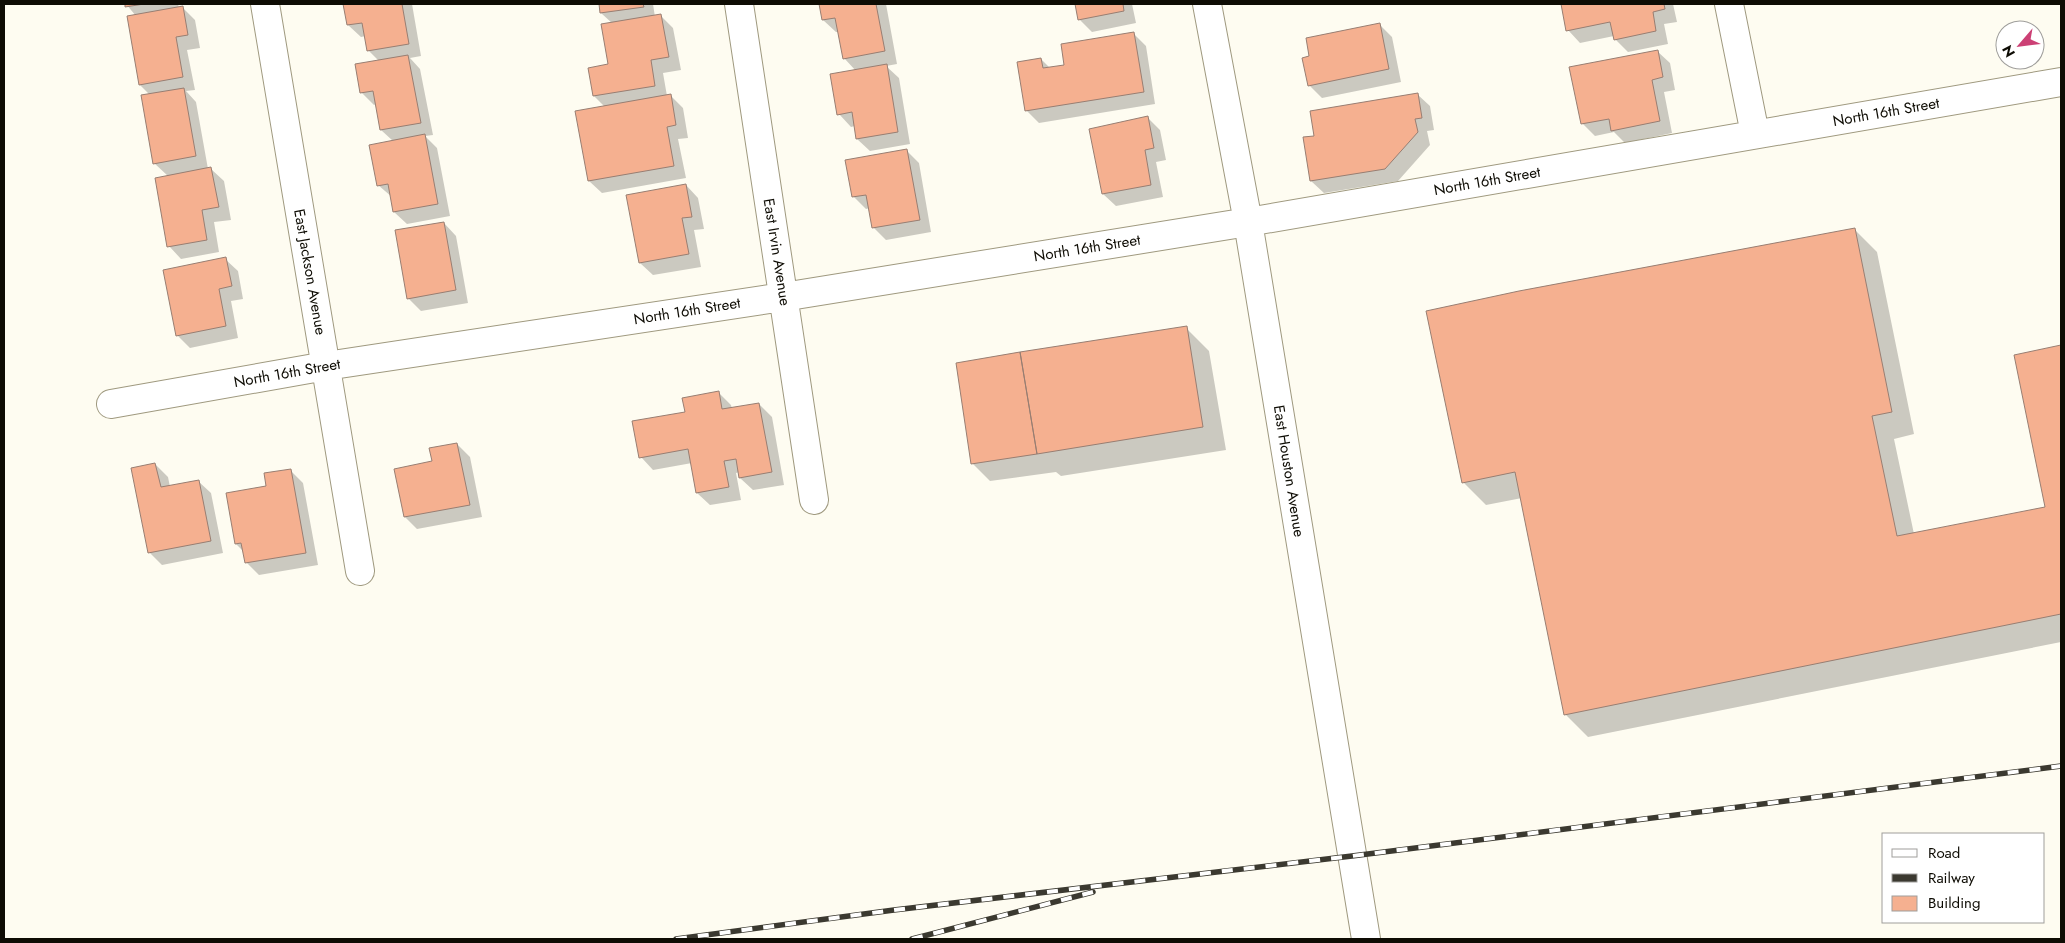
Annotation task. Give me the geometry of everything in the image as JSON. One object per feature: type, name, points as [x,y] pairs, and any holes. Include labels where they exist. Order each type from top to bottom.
[{"type":"street","name":"East Jackson Avenue","points":[[265,4],[360,571]]},
{"type":"street","name":"East Irvin Avenue","points":[[739,4],[814,500]]},
{"type":"street","name":"East Houston Avenue","points":[[1207,4],[1248,222],[1366,939]]},
{"type":"street","points":[[1729,4],[1755,134]]},
{"type":"street","name":"North 16th Street","points":[[112,404],[326,366],[783,297],[1248,222],[2061,82]]},
{"type":"building","points":[[125,4],[144,4],[125,7]]},
{"type":"building","points":[[343,4],[402,4],[409,44],[367,51],[362,23],[347,25]]},
{"type":"building","points":[[599,4],[643,4],[644,7],[600,13]]},
{"type":"building","points":[[819,4],[876,4],[885,51],[843,59],[835,18],[822,20]]},
{"type":"building","points":[[1075,4],[1123,4],[1124,11],[1078,20]]},
{"type":"building","points":[[1561,4],[1664,4],[1665,9],[1653,12],[1656,31],[1614,40],[1610,22],[1566,31]]},
{"type":"building","points":[[183,6],[188,35],[176,37],[183,77],[139,85],[127,16]]},
{"type":"building","points":[[661,14],[669,57],[651,60],[655,86],[593,96],[588,68],[608,64],[601,24]]},
{"type":"building","points":[[1380,23],[1389,69],[1308,86],[1302,58],[1309,56],[1306,38]]},
{"type":"building","points":[[1134,32],[1144,92],[1025,111],[1017,62],[1041,58],[1043,68],[1064,65],[1061,44]]},
{"type":"building","points":[[1658,50],[1663,77],[1652,80],[1660,121],[1611,131],[1609,119],[1581,124],[1569,67]]},
{"type":"building","points":[[408,55],[421,123],[380,130],[373,91],[360,93],[355,64]]},
{"type":"building","points":[[887,64],[898,132],[856,139],[852,112],[837,115],[830,74]]},
{"type":"building","points":[[184,88],[196,156],[153,164],[141,95]]},
{"type":"building","points":[[1418,93],[1422,118],[1415,119],[1418,132],[1385,169],[1310,181],[1303,137],[1314,136],[1310,111]]},
{"type":"building","points":[[671,94],[676,125],[667,127],[674,166],[588,181],[575,111]]},
{"type":"building","points":[[1148,116],[1154,148],[1145,150],[1151,185],[1102,194],[1089,129]]},
{"type":"building","points":[[425,134],[438,204],[393,212],[388,184],[377,186],[369,145]]},
{"type":"building","points":[[907,149],[920,220],[872,228],[866,195],[852,197],[845,160]]},
{"type":"building","points":[[211,167],[219,207],[202,210],[207,240],[167,247],[155,178]]},
{"type":"building","points":[[686,184],[692,217],[682,218],[689,254],[639,263],[626,195]]},
{"type":"building","points":[[444,222],[456,290],[407,299],[395,230]]},
{"type":"building","points":[[1855,228],[1892,412],[1872,416],[1897,536],[2045,507],[2014,355],[2061,345],[2061,614],[1564,715],[1515,472],[1462,483],[1426,311],[1519,291]]},
{"type":"building","points":[[226,257],[232,286],[219,289],[226,326],[176,336],[163,270]]},
{"type":"building","points":[[1187,326],[1203,427],[1037,454],[1020,352]]},
{"type":"building","points":[[1020,352],[1037,454],[971,464],[956,363]]},
{"type":"building","points":[[719,391],[722,409],[759,403],[772,472],[739,478],[736,459],[724,461],[729,487],[696,493],[688,449],[639,458],[632,421],[685,412],[682,398]]},
{"type":"building","points":[[457,443],[470,505],[404,517],[394,469],[432,461],[429,448]]},
{"type":"building","points":[[155,463],[161,487],[199,480],[211,541],[148,553],[131,468]]},
{"type":"building","points":[[291,469],[306,553],[245,563],[241,543],[235,544],[226,493],[266,486],[264,473]]},
{"type":"railway","points":[[676,939],[894,910],[1352,856],[2061,766]]},
{"type":"railway","points":[[912,939],[1093,892]]}]
